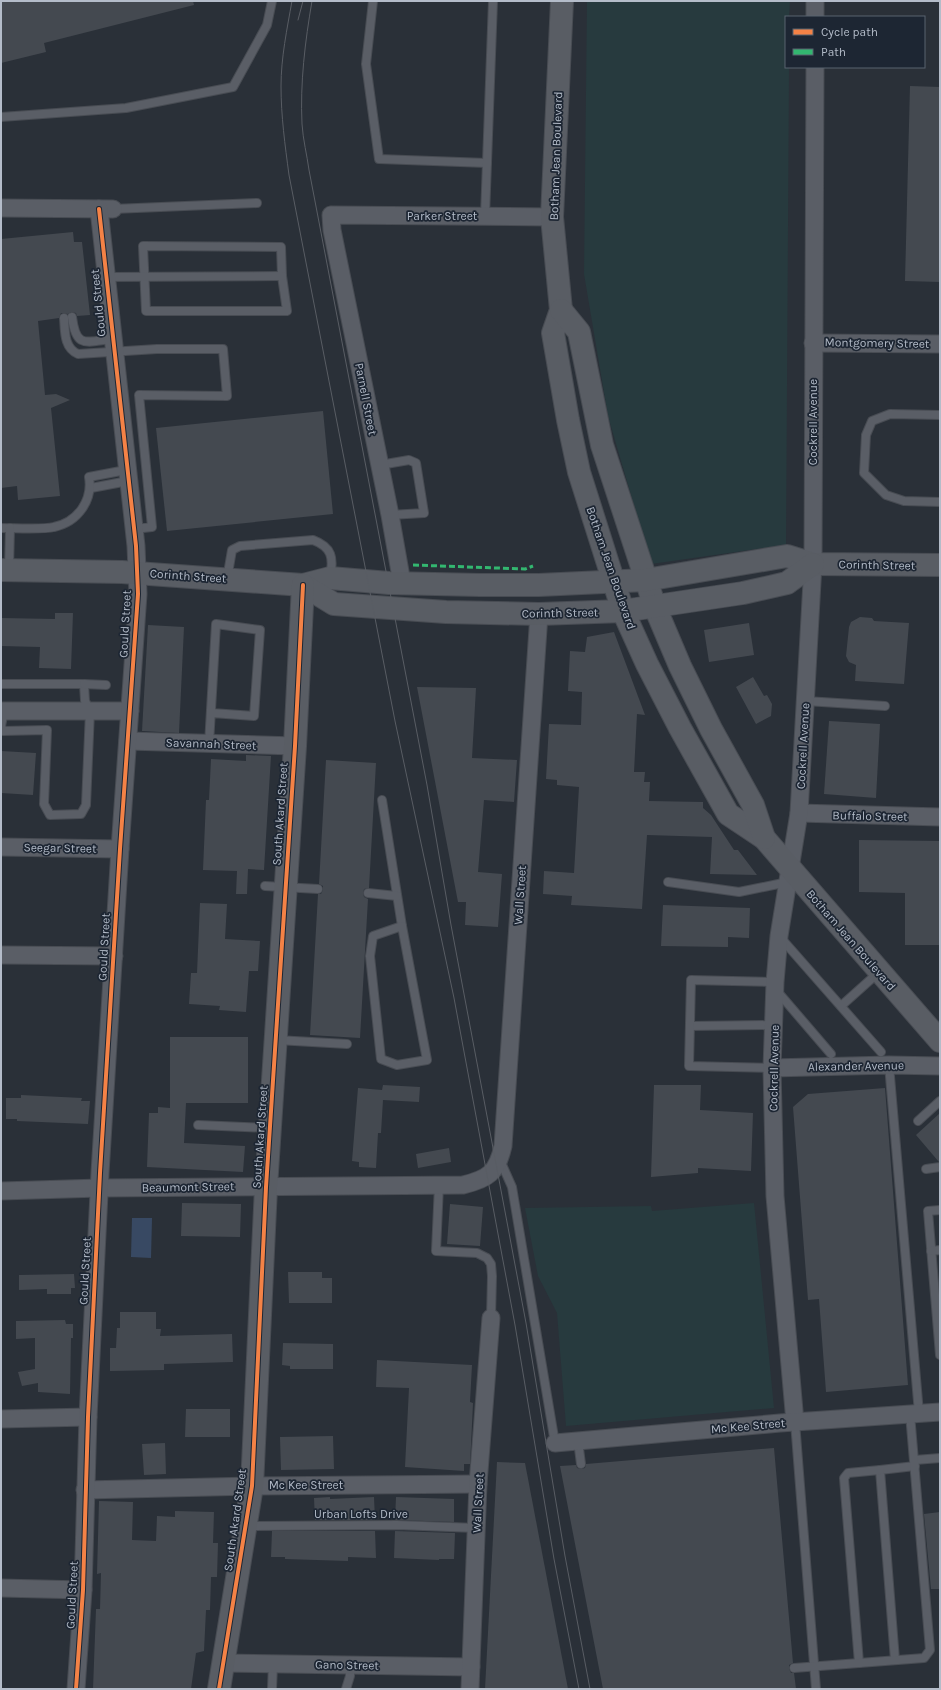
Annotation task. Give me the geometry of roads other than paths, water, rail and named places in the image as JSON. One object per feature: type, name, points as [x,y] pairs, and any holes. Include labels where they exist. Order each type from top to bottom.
[{"type":"main road","name":"Botham Jean Boulevard","points":[[562,1],[552,217],[561,310],[553,333],[568,420],[579,472],[623,611],[647,664],[680,728],[728,814],[764,838]]},
{"type":"main road","name":"Botham Jean Boulevard","points":[[561,310],[579,332],[602,445],[655,607],[680,666],[708,722],[753,805],[764,838],[790,876],[879,972],[940,1041]]},
{"type":"main road","name":"Corinth Street","points":[[5,570],[138,573],[303,585],[330,578],[402,583],[539,585],[646,580],[787,556],[813,564],[940,565]]},
{"type":"main road","name":"Corinth Street","points":[[303,585],[334,604],[446,612],[539,614],[623,611],[743,593],[787,583],[813,564]]},
{"type":"main road","name":"South Akard Street","points":[[219,1689],[252,1486],[266,1187],[276,1040],[275,887],[295,746],[303,585]]},
{"type":"street","points":[[815,1],[815,16]]},
{"type":"street","name":"Cockrell Avenue","points":[[795,1422],[775,1196],[772,1068],[775,986],[779,936],[790,876],[799,813],[813,564],[815,68]]},
{"type":"street","points":[[1,208],[106,209]]},
{"type":"street","name":"Gould Street","points":[[76,1689],[83,1590],[88,1417],[100,1188],[138,573],[106,277],[106,209]]},
{"type":"street","name":"Parker Street","points":[[331,215],[552,217]]},
{"type":"street","name":"Parnell Street","points":[[331,215],[332,230],[390,515],[402,583]]},
{"type":"street","name":"Montgomery Street","points":[[813,342],[940,344]]},
{"type":"street","name":"Wall Street","points":[[496,1166],[503,1146],[539,614]]},
{"type":"street","points":[[2,711],[130,711]]},
{"type":"street","name":"Savannah Street","points":[[128,741],[295,746]]},
{"type":"street","name":"Buffalo Street","points":[[799,813],[940,817]]},
{"type":"street","name":"Seegar Street","points":[[1,847],[120,849]]},
{"type":"street","points":[[1,955],[114,956]]},
{"type":"street","name":"Alexander Avenue","points":[[772,1068],[885,1059],[940,1066]]},
{"type":"street","name":"Beaumont Street","points":[[1,1191],[100,1188],[463,1185],[481,1180],[496,1166]]},
{"type":"street","name":"Wall Street","points":[[470,1689],[478,1484],[490,1318]]},
{"type":"street","name":"Mc Kee Street","points":[[556,1443],[795,1422],[940,1412]]},
{"type":"street","points":[[1,1419],[88,1417]]},
{"type":"street","name":"Mc Kee Street","points":[[85,1490],[252,1486],[478,1484]]},
{"type":"street","points":[[1,1588],[83,1590]]},
{"type":"street","name":"Gano Street","points":[[223,1663],[471,1667]]},
{"type":"lane","points":[[1,117],[126,108],[233,87],[267,25],[272,1]]},
{"type":"lane","points":[[373,1],[366,64],[379,159],[487,163]]},
{"type":"lane","points":[[484,216],[493,1]]},
{"type":"lane","points":[[106,209],[257,203]]},
{"type":"lane","points":[[143,246],[281,247],[282,276],[287,311],[146,311],[143,276],[143,246]]},
{"type":"lane","points":[[106,277],[282,276]]},
{"type":"lane","points":[[113,345],[83,354],[74,352],[67,344],[68,317],[74,332],[80,339],[89,342],[157,349],[223,349],[227,396],[139,395],[152,527],[134,529]]},
{"type":"lane","points":[[940,415],[890,414],[872,421],[866,435],[864,473],[886,495],[904,502],[940,502]]},
{"type":"lane","points":[[380,465],[409,460],[416,463],[424,512],[390,515]]},
{"type":"lane","points":[[1,528],[53,528],[67,523],[78,514],[86,502],[90,488],[89,477],[127,476]]},
{"type":"lane","points":[[90,488],[127,476]]},
{"type":"lane","points":[[5,570],[10,528]]},
{"type":"lane","points":[[227,579],[232,550],[240,546],[313,540],[320,542],[328,550],[333,564],[330,578]]},
{"type":"lane","points":[[209,744],[216,624],[260,630],[254,716],[212,713]]},
{"type":"lane","points":[[1,684],[106,685]]},
{"type":"lane","points":[[2,711],[1,726],[3,730],[48,730],[44,804],[50,815],[81,814],[86,805],[90,711],[85,701],[84,684]]},
{"type":"lane","points":[[806,701],[885,706]]},
{"type":"lane","points":[[382,800],[402,926],[427,1060],[397,1065],[381,1059],[370,956],[373,936],[402,926]]},
{"type":"lane","points":[[668,882],[739,892],[790,876]]},
{"type":"lane","points":[[275,887],[318,889]]},
{"type":"lane","points":[[368,893],[397,896]]},
{"type":"lane","points":[[779,936],[841,1006],[885,1059],[915,1413],[915,1463],[930,1650],[924,1658],[794,1668]]},
{"type":"lane","points":[[841,1006],[879,972]]},
{"type":"lane","points":[[772,1068],[689,1066],[691,980],[775,986],[831,1054]]},
{"type":"lane","points":[[690,1026],[774,1025]]},
{"type":"lane","points":[[276,1040],[348,1044]]},
{"type":"lane","points":[[918,1121],[940,1101]]},
{"type":"lane","points":[[198,1125],[270,1128]]},
{"type":"lane","points":[[496,1166],[512,1187],[556,1443]]},
{"type":"lane","points":[[926,1169],[940,1167]]},
{"type":"lane","points":[[439,1185],[436,1251],[477,1253],[487,1258],[490,1264],[492,1276],[490,1318]]},
{"type":"lane","points":[[940,1210],[928,1211],[931,1251],[937,1291],[940,1355]]},
{"type":"lane","points":[[931,1251],[940,1250]]},
{"type":"lane","points":[[795,1422],[816,1689]]},
{"type":"lane","points":[[578,1441],[581,1464]]},
{"type":"lane","points":[[859,1663],[844,1478],[848,1473],[880,1470],[940,1458]]},
{"type":"lane","points":[[880,1470],[895,1660]]},
{"type":"lane","name":"Urban Lofts Drive","points":[[245,1526],[397,1525],[476,1528]]},
{"type":"lane","points":[[272,1689],[273,1664]]},
{"type":"lane","points":[[346,1689],[350,1676],[350,1665]]},
{"type":"water","points":[[132,1218],[152,1218],[151,1258],[131,1257]]},
{"type":"tram line","points":[[292,1],[286,33],[281,75],[282,119],[289,175],[395,721],[454,998],[515,1325],[554,1559],[579,1689]]},
{"type":"tram line","points":[[298,20],[303,1]]},
{"type":"tram line","points":[[312,1],[302,78],[302,124],[304,142],[427,785],[451,925],[526,1323],[565,1556],[590,1689]]}]
